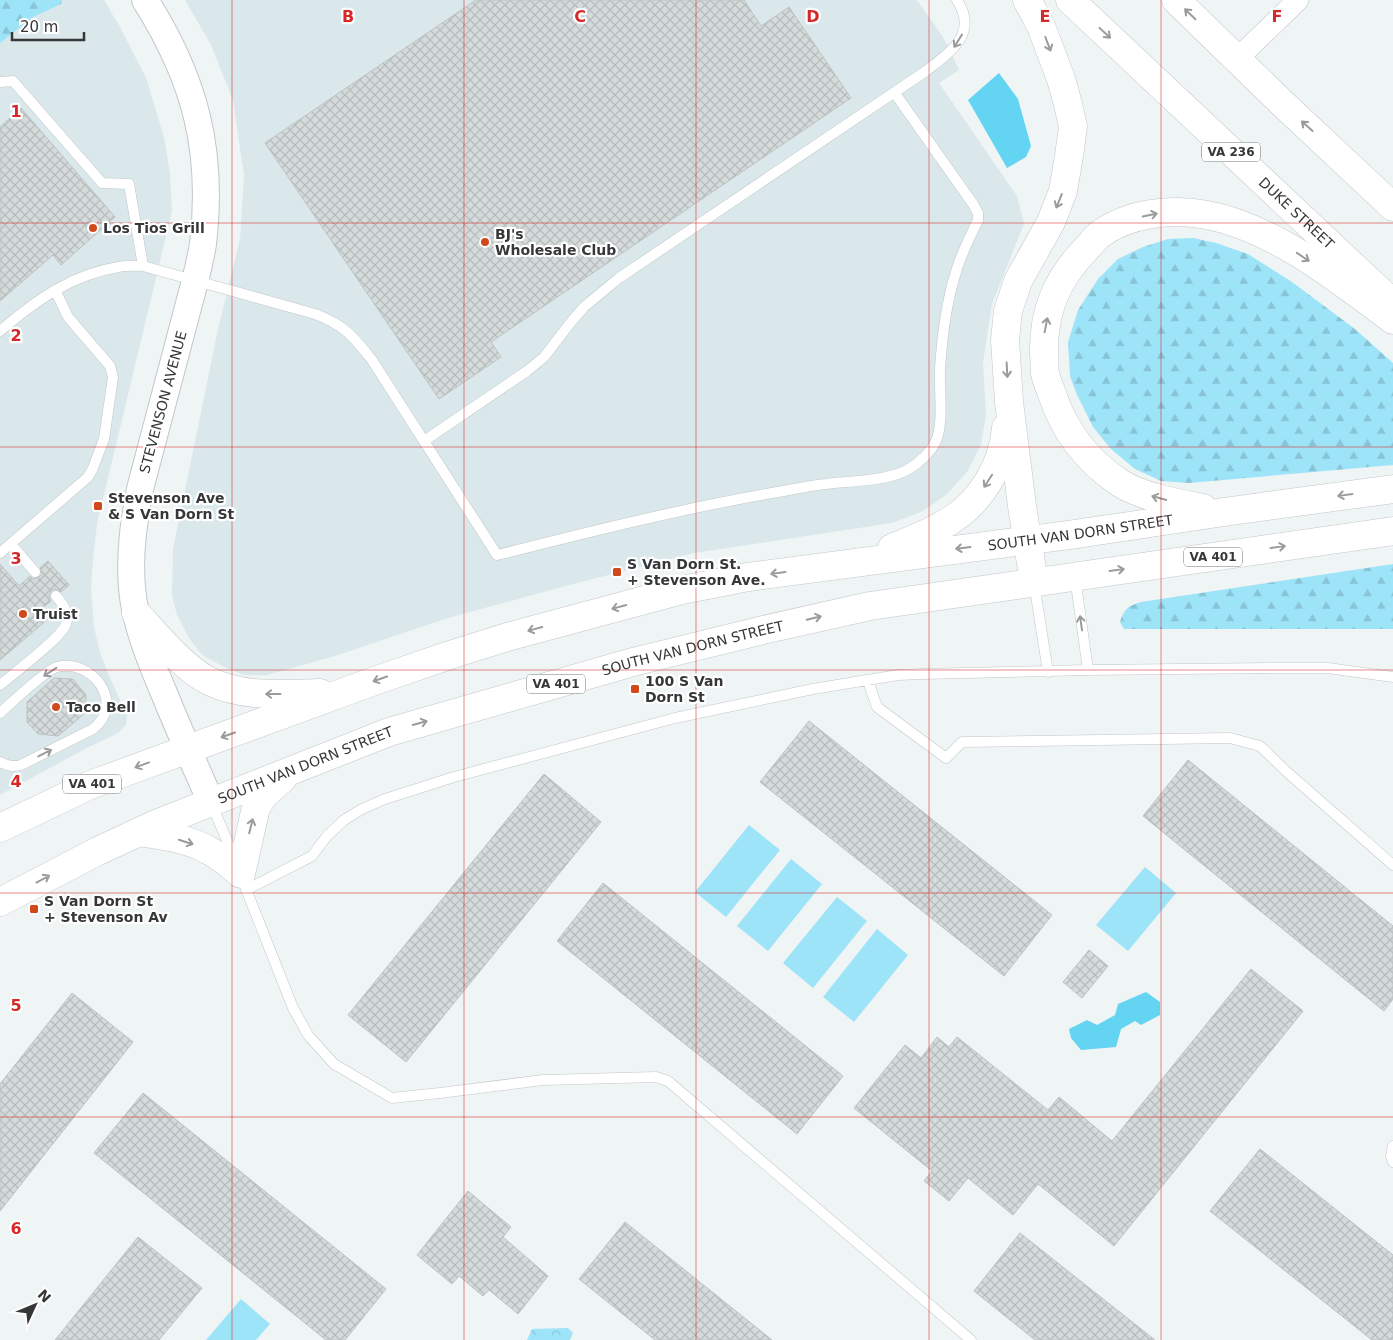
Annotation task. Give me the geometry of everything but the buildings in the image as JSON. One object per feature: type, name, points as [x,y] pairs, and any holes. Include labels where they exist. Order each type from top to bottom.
[{"type":"main road","points":[[1027,0],[1041,26],[1061,79],[1072,127],[1063,190],[1050,222],[1018,281],[1008,311],[1005,340],[1009,402],[1034,582]]},
{"type":"main road","name":"DUKE STREET","points":[[1070,0],[1393,304]]},
{"type":"main road","points":[[1176,0],[1393,207]]},
{"type":"main road","points":[[1343,159],[1393,194]]},
{"type":"main road","points":[[1224,512],[1175,503],[1150,496],[1122,484],[1104,472],[1084,452],[1068,429],[1057,409],[1045,374],[1044,335],[1049,308],[1061,280],[1077,258],[1099,236],[1137,217],[1156,213],[1179,212],[1207,215],[1248,227],[1297,252],[1393,320]]},
{"type":"main road","points":[[861,562],[936,529],[953,519],[969,505],[985,487],[995,470],[1006,438],[1009,402]]},
{"type":"main road","name":"SOUTH VAN DORN STREET","points":[[0,828],[90,785],[450,654],[682,590],[748,577],[1068,535],[1393,489]]},
{"type":"main road","name":"SOUTH VAN DORN STREET","points":[[0,902],[139,832],[293,769],[390,732],[642,660],[870,606],[1393,531]]},
{"type":"main road","points":[[1068,535],[1074,576]]},
{"type":"main road","points":[[136,613],[181,660],[208,681],[220,686],[257,694],[339,694]]},
{"type":"main road","points":[[243,882],[256,807],[264,796],[293,769]]},
{"type":"main road","points":[[139,832],[180,840],[206,848],[218,856],[243,882]]},
{"type":"street","name":"STEVENSON AVENUE","points":[[145,0],[178,58],[189,88],[200,132],[206,170],[206,191],[202,246],[195,281],[140,489],[132,548],[132,588],[136,613],[150,659],[211,802]]},
{"type":"street","points":[[1237,59],[1298,0]]},
{"type":"lane","points":[[424,441],[472,410],[544,357],[584,307],[619,278],[926,71],[953,49],[964,32],[965,24],[960,4],[957,0]]},
{"type":"lane","points":[[0,82],[13,80],[102,183],[129,184],[143,266]]},
{"type":"lane","points":[[0,331],[55,290],[76,279],[121,266],[143,266],[315,314],[339,324],[372,360],[497,555],[696,508],[825,484],[888,476],[907,470],[918,463],[929,452],[936,441],[939,429],[943,332],[948,304],[956,272],[978,220],[978,213],[973,204],[894,92]]},
{"type":"lane","points":[[0,553],[88,477],[104,439],[113,377],[110,366],[68,317],[55,290]]},
{"type":"lane","points":[[11,544],[35,572]]},
{"type":"lane","points":[[1074,576],[1088,670]]},
{"type":"lane","points":[[1034,582],[1048,672]]},
{"type":"lane","points":[[0,685],[53,640],[67,624],[66,610],[56,596]]},
{"type":"lane","points":[[0,713],[57,667],[72,667],[87,671],[94,676],[101,686],[107,708],[105,716],[93,729],[21,765],[8,766],[0,762]]},
{"type":"lane","points":[[243,882],[312,856],[327,836],[344,820],[362,809],[385,799],[463,775],[676,718],[813,689],[922,674],[1088,670],[1328,668],[1393,677]]},
{"type":"lane","points":[[868,680],[877,707],[946,758],[962,742],[1230,738],[1260,746],[1393,865]]},
{"type":"lane","points":[[211,802],[293,1008],[308,1035],[334,1064],[392,1098],[543,1080],[656,1077],[668,1081],[971,1340]]},
{"type":"lane","points":[[1393,1146],[1391,1156],[1393,1162]]},
{"type":"shaded area","points":[[47,0],[104,0],[146,78],[164,137],[170,173],[172,211],[97,524],[93,560],[91,587],[94,627],[100,653],[127,715],[126,725],[118,733],[0,795],[0,42]]},
{"type":"shaded area","points":[[185,0],[917,0],[943,37],[959,70],[939,83],[1017,196],[1024,224],[992,304],[983,363],[986,414],[981,445],[967,472],[946,495],[921,512],[892,523],[694,553],[448,618],[335,656],[267,675],[245,675],[226,668],[202,655],[189,638],[177,615],[172,596],[173,549],[218,329],[240,239],[244,175],[233,100],[211,45]]},
{"type":"shaded area","points":[[999,73],[1018,99],[1031,146],[1026,157],[1007,168],[968,100]]},
{"type":"shaded area","points":[[1146,992],[1160,1002],[1160,1015],[1141,1025],[1135,1021],[1121,1029],[1116,1047],[1081,1050],[1071,1038],[1069,1029],[1087,1020],[1097,1025],[1115,1015],[1118,1004]]},
{"type":"green space","points":[[0,0],[62,0],[61,4],[33,17],[0,43]]},
{"type":"green space","points":[[1193,238],[1216,243],[1248,254],[1292,282],[1355,329],[1393,363],[1393,465],[1189,483],[1161,481],[1135,469],[1111,449],[1093,427],[1070,376],[1068,342],[1078,310],[1098,279],[1118,259],[1143,247],[1168,239]]},
{"type":"green space","points":[[1393,564],[1393,629],[1124,629],[1120,622],[1127,609],[1141,602]]},
{"type":"green space","points":[[749,825],[780,850],[726,917],[695,892]]},
{"type":"green space","points":[[791,859],[822,884],[768,951],[737,926]]},
{"type":"green space","points":[[1145,867],[1176,893],[1128,951],[1096,925]]},
{"type":"green space","points":[[837,897],[867,921],[813,988],[783,963]]},
{"type":"green space","points":[[877,929],[908,955],[854,1022],[823,997]]},
{"type":"green space","points":[[241,1299],[270,1324],[256,1340],[206,1340]]},
{"type":"green space","points":[[568,1328],[573,1333],[570,1340],[527,1340],[532,1329]]},
{"type":"place","name":"Los Tios Grill","points":[[93,228]]},
{"type":"place","name":"BJ's Wholesale Club","points":[[485,242]]},
{"type":"place","name":"Stevenson Ave & S Van Dorn St","points":[[98,506]]},
{"type":"place","name":"S Van Dorn St. + Stevenson Ave.","points":[[617,572]]},
{"type":"place","name":"Truist","points":[[23,614]]},
{"type":"place","name":"100 S Van Dorn St","points":[[635,689]]},
{"type":"place","name":"Taco Bell","points":[[56,707]]},
{"type":"place","name":"S Van Dorn St + Stevenson Av","points":[[34,909]]}]
